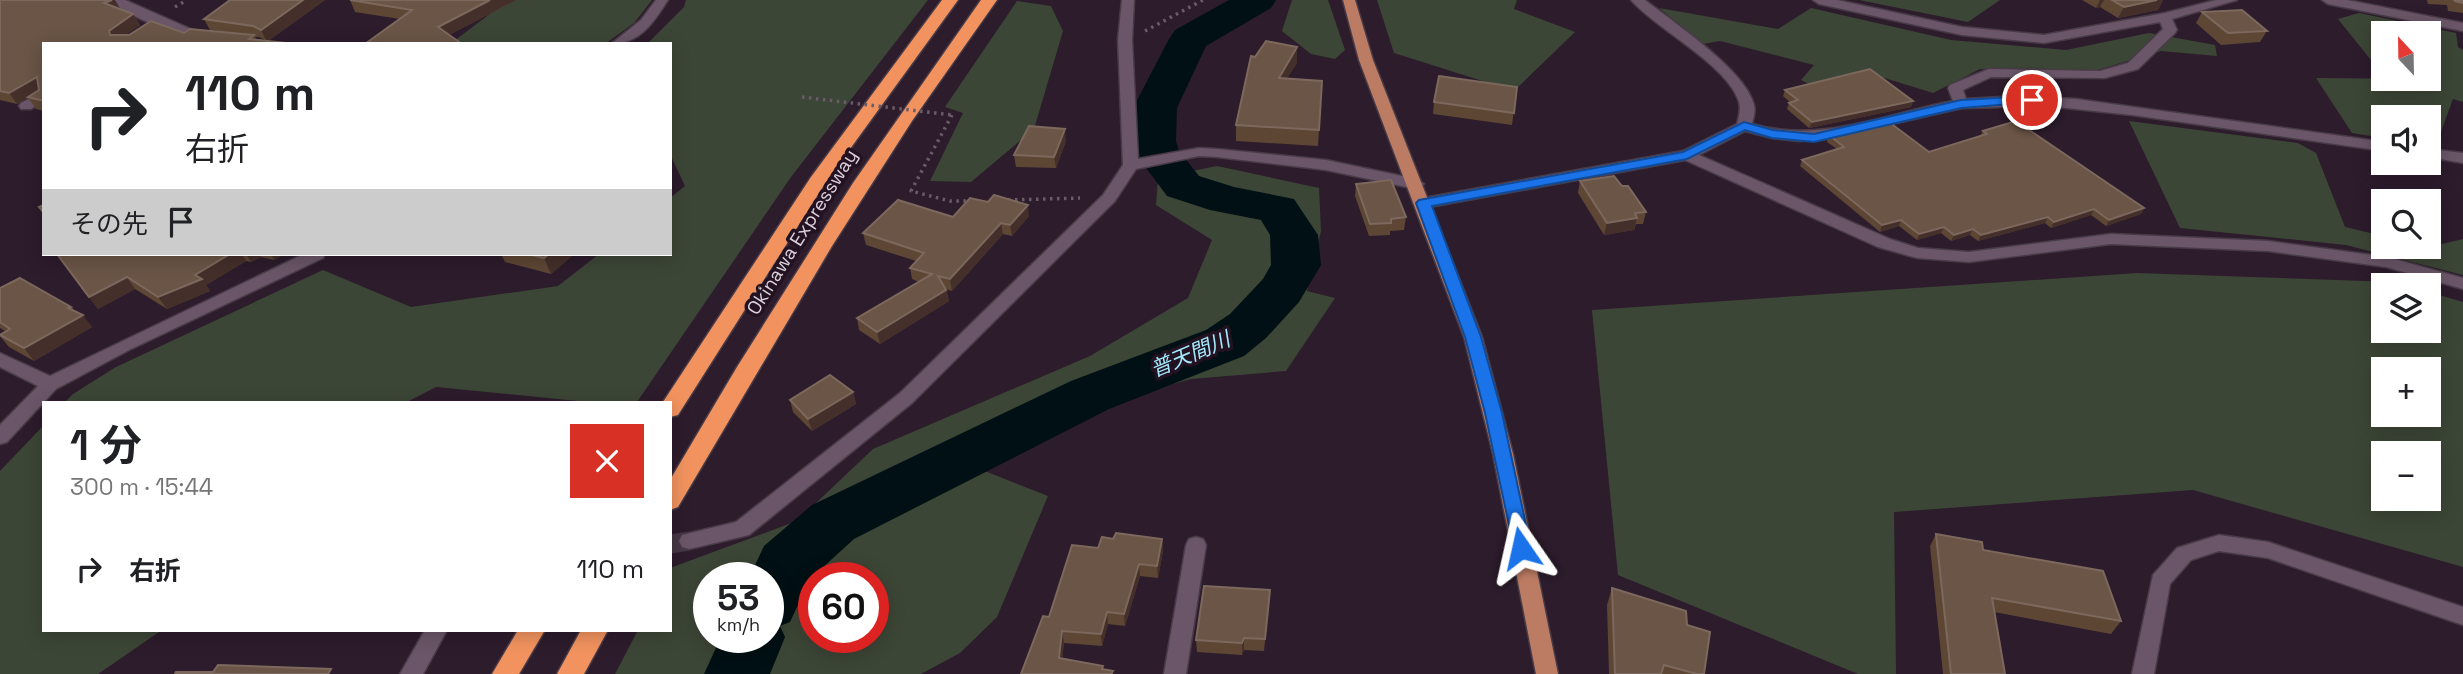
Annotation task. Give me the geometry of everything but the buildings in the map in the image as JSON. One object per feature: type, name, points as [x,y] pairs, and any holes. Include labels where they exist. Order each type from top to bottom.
[{"type":"highway","name":"Okinawa Expressway","points":[[672,405],[818,181],[950,0]]},
{"type":"highway","name":"Okinawa Expressway","points":[[672,497],[746,370],[870,172],[989,0]]},
{"type":"highway","points":[[505,674],[531,632]]},
{"type":"highway","points":[[570,674],[594,632]]},
{"type":"main road","points":[[1349,0],[1366,60],[1424,203],[1473,337],[1489,392],[1547,674]]},
{"type":"street","points":[[114,0],[153,25],[218,38]]},
{"type":"street","points":[[621,42],[646,23],[662,0]]},
{"type":"street","points":[[689,541],[742,529],[906,398],[1109,198],[1132,165],[1125,40],[1128,0]]},
{"type":"street","points":[[1637,0],[1732,81],[1743,94],[1748,109],[1744,126]]},
{"type":"street","points":[[1819,0],[1962,31],[2044,39],[2165,17],[2231,0]]},
{"type":"street","points":[[2329,0],[2463,27]]},
{"type":"street","points":[[1961,104],[1955,88],[1989,74],[2100,75],[2133,66],[2170,30],[2165,17]]},
{"type":"street","points":[[26,106],[42,96]]},
{"type":"street","points":[[1424,203],[1687,155],[1744,126],[1772,134],[1814,138],[1961,104],[2032,100],[2087,104],[2371,145]]},
{"type":"street","points":[[1132,165],[1199,152],[1326,165],[1416,184]]},
{"type":"street","points":[[1687,155],[1884,243],[1917,253],[1969,257],[2111,239],[2268,246],[2386,262],[2463,284]]},
{"type":"street","points":[[2441,155],[2463,158]]},
{"type":"street","points":[[0,437],[50,384],[311,256]]},
{"type":"street","points":[[0,359],[50,384]]},
{"type":"street","points":[[2143,674],[2160,581],[2184,554],[2219,543],[2268,550],[2463,616]]},
{"type":"street","points":[[1175,674],[1196,545]]},
{"type":"street","points":[[411,674],[435,632]]},
{"type":"path","points":[[1125,40],[1203,0]]},
{"type":"path","points":[[802,97],[952,116],[911,191],[950,201],[976,201]]},
{"type":"path","points":[[1003,200],[1109,198]]},
{"type":"green space","points":[[480,0],[652,0],[634,23],[608,42],[453,42],[495,10]]},
{"type":"green space","points":[[686,0],[928,0],[791,177],[638,401],[578,401],[436,387],[409,401],[66,401],[116,367],[323,270],[411,307],[558,286],[596,256],[672,256],[672,196],[685,186],[672,158],[672,42],[649,42],[684,7]]},
{"type":"green space","points":[[1292,0],[1328,0],[1345,50],[1335,59],[1311,54],[1282,31]]},
{"type":"green space","points":[[1377,0],[1517,0],[1514,9],[1575,32],[1514,91],[1394,53]]},
{"type":"green space","points":[[1859,0],[2000,0],[1968,22]]},
{"type":"green space","points":[[1017,1],[1051,6],[1063,31],[1034,129],[971,182],[930,181],[963,113],[945,107]]},
{"type":"green space","points":[[1659,8],[1778,29],[1811,8],[1951,40],[2066,50],[2149,33],[2215,45],[2217,56],[2161,51],[2094,71],[1980,69],[1933,93],[1862,71],[1809,84],[1801,80],[1814,65],[1720,41],[1703,44]]},
{"type":"green space","points":[[2359,13],[2398,21],[2371,21],[2371,60],[2338,19]]},
{"type":"green space","points":[[2441,30],[2456,33],[2458,47],[2463,50],[2463,102],[2453,99],[2441,131],[2441,105],[2371,105],[2371,136],[2352,133],[2316,78],[2371,78],[2371,91],[2441,91]]},
{"type":"green space","points":[[2129,121],[2298,143],[2316,153],[2345,227],[2371,233],[2371,251],[2346,245],[2180,228]]},
{"type":"green space","points":[[1217,166],[1319,188],[1321,231],[1307,291],[1335,298],[1286,371],[1191,379],[984,436],[977,468],[1048,496],[997,617],[960,653],[921,674],[615,674],[637,632],[672,632],[672,567],[797,521],[873,449],[1090,356],[1188,298],[1212,240],[1156,205],[1158,178]]},
{"type":"green space","points":[[2463,239],[2463,275],[2401,259],[2441,259],[2441,244]]},
{"type":"green space","points":[[2137,273],[2371,281],[2371,343],[2441,343],[2441,296],[2463,302],[2463,567],[2193,490],[1894,512],[1896,674],[1858,674],[1618,575],[1592,310]]},
{"type":"green space","points":[[42,427],[42,632],[159,632],[98,674],[0,674],[0,471]]},
{"type":"waterway","name":"普天間川","points":[[784,568],[833,522],[1090,395],[1225,343],[1248,326],[1281,290],[1296,265],[1294,235],[1277,209],[1227,200],[1183,186],[1157,153],[1154,141],[1155,108],[1189,39],[1257,0]]},
{"type":"waterway","name":"普天間川","points":[[737,674],[746,653]]},
{"type":"tunnel","points":[[672,544],[689,541]]},
{"type":"route","points":[[1521,548],[1489,392],[1473,337],[1424,203],[1687,155],[1744,126],[1772,134],[1814,138],[1961,104],[2032,100]]}]
